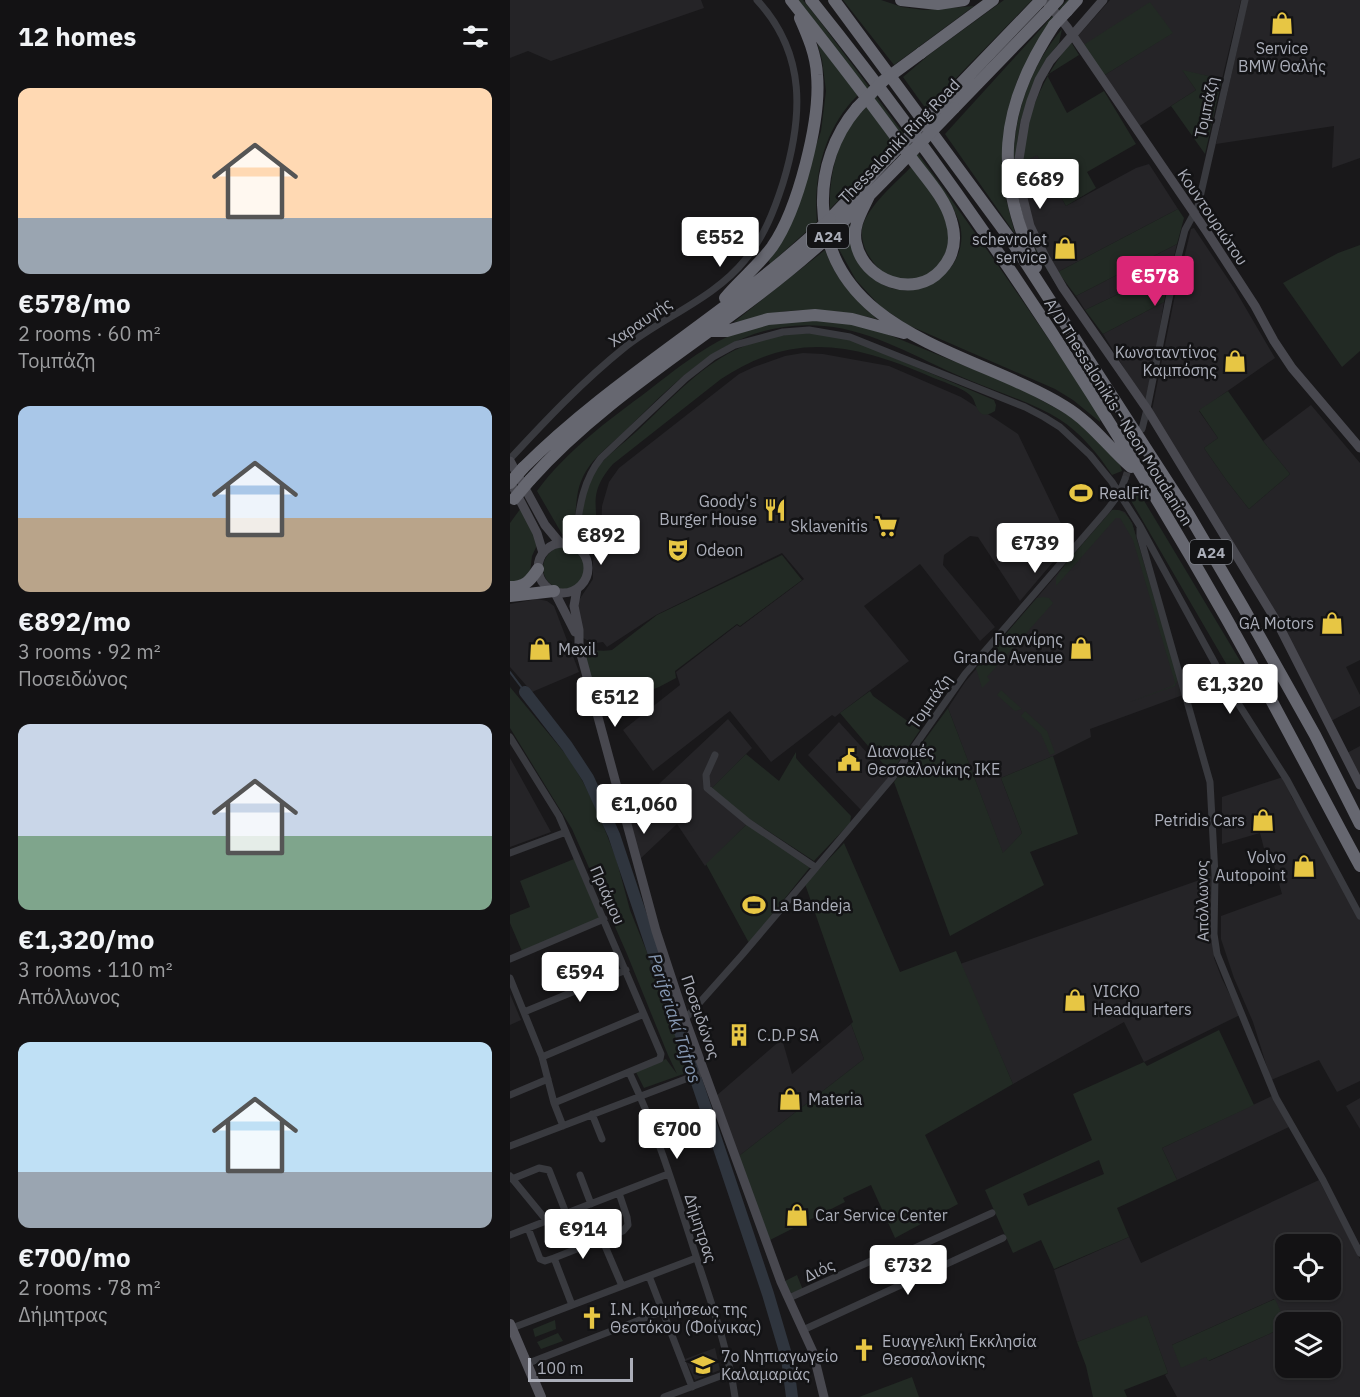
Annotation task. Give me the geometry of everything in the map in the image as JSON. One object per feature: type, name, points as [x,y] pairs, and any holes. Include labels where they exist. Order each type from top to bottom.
[{"type":"highway","name":"A/D Thessalonikis - Neon Moudanion","points":[[811,0],[950,185],[1008,267],[1140,475],[1181,540],[1262,682],[1360,866]]},
{"type":"highway","name":"A/D Thessalonikis - Neon Moudanion","points":[[834,0],[964,174],[1045,290],[1189,514],[1238,596],[1315,735],[1360,824]]},
{"type":"highway","points":[[901,0],[938,4],[964,0]]},
{"type":"highway","name":"Α24","points":[[993,0],[884,81],[857,108],[841,131],[829,159],[823,197],[826,231],[837,263],[846,279],[857,293],[883,316],[914,336],[1040,392],[1064,406],[1086,422],[1117,455],[1140,475]]},
{"type":"highway","name":"Thessaloniki Ring Road","points":[[512,501],[590,421],[780,278],[818,238],[830,219],[894,161],[1042,5],[1058,0]]},
{"type":"highway","name":"Α24","points":[[1045,290],[1021,231],[1012,201],[1008,151],[1012,119],[1019,93],[1034,58],[1054,26],[1077,0]]},
{"type":"highway","points":[[793,3],[888,125],[949,212],[955,243],[952,253],[940,271],[921,283],[901,285],[885,280],[864,261],[859,253],[855,235],[859,217],[869,196]]},
{"type":"highway","points":[[709,318],[777,239],[792,206],[807,156],[817,109],[817,73],[809,41],[793,3]]},
{"type":"highway","name":"Thessaloniki Ring Road","points":[[510,482],[582,413],[788,256],[833,232],[869,196],[894,161]]},
{"type":"highway","points":[[708,331],[727,331],[768,319],[815,315],[852,319],[914,336]]},
{"type":"highway","points":[[510,587],[523,586],[538,569]]},
{"type":"highway","points":[[510,596],[554,591]]},
{"type":"main road","points":[[511,1327],[541,1397]]},
{"type":"street","name":"Χαραυγής","points":[[510,460],[572,394],[625,347],[734,273],[766,229],[773,215],[793,146],[797,123],[797,95],[794,72],[784,41],[777,27],[757,0]]},
{"type":"street","points":[[1103,0],[1050,61],[1039,80],[1025,122],[1019,159],[1024,206],[1037,242],[1063,288],[1147,409],[1277,621],[1360,784]]},
{"type":"street","name":"Τομπάζη","points":[[1142,429],[1175,269],[1185,230],[1194,216],[1202,194],[1245,0]]},
{"type":"street","name":"Κουντουριώτου","points":[[1042,5],[1071,35],[1207,232],[1292,368],[1360,448]]},
{"type":"street","points":[[574,547],[583,491],[601,458],[686,378],[713,357],[735,345],[783,332],[809,330],[850,337],[1024,407],[1060,427],[1075,439],[1119,494],[1140,526],[1229,689],[1287,780],[1360,916]]},
{"type":"street","points":[[510,460],[545,525],[560,543]]},
{"type":"street","name":"Τομπάζη","points":[[685,1019],[893,777],[965,674],[1119,494],[1125,479]]},
{"type":"street","points":[[510,482],[537,533],[543,553]]},
{"type":"street","name":"Απόλλωνος","points":[[1140,526],[1140,536],[1210,782],[1215,875],[1214,934],[1217,954],[1276,1098],[1323,1180],[1360,1253]]},
{"type":"street","points":[[554,591],[566,592],[577,589],[585,580],[588,568],[583,554],[574,547],[560,543],[550,546],[543,553],[538,569],[541,580],[554,591],[579,636]]},
{"type":"street","name":"Ποσειδώνος","points":[[577,589],[574,606],[579,647],[656,931],[702,1073],[789,1299],[813,1352],[824,1397]]},
{"type":"street","name":"Πριάμου","points":[[510,737],[559,816],[661,1057],[629,1072]]},
{"type":"street","points":[[715,755],[706,775],[707,788],[748,822],[815,867]]},
{"type":"street","points":[[510,853],[566,832]]},
{"type":"street","points":[[510,959],[604,919]]},
{"type":"street","points":[[524,1012],[626,970]]},
{"type":"street","points":[[510,978],[542,1057],[554,1103],[563,1126]]},
{"type":"street","points":[[542,1057],[644,1014]]},
{"type":"street","points":[[554,1103],[629,1072]]},
{"type":"street","name":"Δήμητρας","points":[[629,1072],[640,1095],[668,1174],[724,1341],[735,1397]]},
{"type":"street","points":[[510,1146],[702,1073]]},
{"type":"street","points":[[510,1095],[548,1079]]},
{"type":"street","points":[[592,1114],[602,1139]]},
{"type":"street","points":[[547,1221],[511,1178],[538,1168],[549,1170],[566,1214]]},
{"type":"street","points":[[510,1235],[668,1174]]},
{"type":"street","points":[[580,1175],[591,1204]]},
{"type":"street","points":[[528,1228],[541,1260],[554,1258],[623,1231],[627,1227],[627,1217],[619,1193]]},
{"type":"street","name":"Διός","points":[[789,1299],[891,1252],[906,1252],[992,1213]]},
{"type":"street","points":[[803,1330],[1003,1238]]},
{"type":"street","points":[[602,1239],[622,1286]]},
{"type":"street","points":[[906,1252],[918,1278]]},
{"type":"street","points":[[554,1258],[572,1305]]},
{"type":"street","points":[[511,1327],[696,1258]]},
{"type":"street","points":[[649,1276],[692,1386]]},
{"type":"street","points":[[526,1364],[663,1311]]},
{"type":"street","points":[[664,1397],[731,1372]]},
{"type":"shaded area","points":[[510,0],[701,0],[704,8],[551,61],[528,51],[510,58]]},
{"type":"shaded area","points":[[797,0],[803,0],[819,20],[963,216],[1101,418],[1100,422],[1055,389],[908,325],[880,306],[856,280],[835,242],[854,221],[870,276],[888,287],[902,290],[917,289],[930,284],[942,277],[952,266],[961,240],[960,225],[943,192]]},
{"type":"shaded area","points":[[843,0],[881,0],[902,7],[924,10],[974,6],[894,65]]},
{"type":"shaded area","points":[[1004,0],[1032,0],[926,109],[903,77],[930,54]]},
{"type":"shaded area","points":[[1067,0],[1072,0],[1018,78],[1007,113],[1002,158],[1004,191],[1015,234],[945,134]]},
{"type":"shaded area","points":[[1110,0],[1241,0],[1222,79],[1183,71],[1196,90],[1138,127],[1103,76],[1172,33],[1082,46],[1076,38]]},
{"type":"shaded area","points":[[1248,0],[1360,0],[1360,158],[1332,168],[1334,126],[1216,144]]},
{"type":"shaded area","points":[[1150,2],[1173,33],[1103,76],[1082,46]]},
{"type":"shaded area","points":[[1062,29],[1059,43],[1045,61],[1030,92],[1020,123],[1017,144],[1020,200],[1064,296],[1038,255],[1023,222],[1015,186],[1014,162],[1019,114],[1026,91],[1048,48]]},
{"type":"shaded area","points":[[817,42],[858,95],[837,122],[823,154],[817,187],[817,222],[770,264],[769,261],[787,232],[821,131],[826,91]]},
{"type":"shaded area","points":[[1071,42],[1079,55],[1050,73],[1061,55]]},
{"type":"shaded area","points":[[1182,70],[1222,79],[1205,154],[1171,106],[1196,90]]},
{"type":"shaded area","points":[[1048,77],[1067,113],[1104,91],[1136,144],[1087,172],[1096,188],[1066,206],[1037,155],[1022,163],[1031,114]]},
{"type":"shaded area","points":[[867,106],[894,143],[830,209],[831,180],[838,153],[849,128]]},
{"type":"shaded area","points":[[1037,154],[1066,206],[1136,168],[1149,164],[1178,209],[1058,272],[1042,246],[1026,204],[1022,163]]},
{"type":"shaded area","points":[[913,165],[942,209],[949,235],[946,252],[938,266],[926,275],[913,280],[898,279],[884,272],[871,259],[864,245],[862,229],[876,203]]},
{"type":"shaded area","points":[[1178,209],[1184,218],[1177,244],[1076,296],[1058,272]]},
{"type":"shaded area","points":[[1194,228],[1234,288],[1275,358],[1199,411],[1218,438],[1204,448],[1227,481],[1249,509],[1290,474],[1263,441],[1311,405],[1360,463],[1360,660],[1346,667],[1360,695],[1360,706],[1331,721],[1152,410],[1174,300],[1191,229]]},
{"type":"shaded area","points":[[1177,244],[1171,269],[1085,310],[1076,296]]},
{"type":"shaded area","points":[[1360,245],[1360,351],[1342,367],[1283,283],[1338,253]]},
{"type":"shaded area","points":[[825,250],[829,261],[846,288],[877,319],[839,312],[801,310],[734,322]]},
{"type":"shaded area","points":[[1171,269],[1164,302],[1103,334],[1085,310]]},
{"type":"shaded area","points":[[1164,302],[1157,345],[1145,402],[1103,334]]},
{"type":"shaded area","points":[[833,320],[882,332],[1017,387],[1081,422],[1120,465],[1122,471],[1112,475],[1082,437],[1059,419],[1037,407],[964,378],[896,346],[860,333],[824,326],[793,326],[765,331],[738,340],[691,370],[670,388],[602,452],[586,471],[580,486],[571,533],[562,534],[537,491],[575,449],[604,424],[690,359],[735,333],[768,323]]},
{"type":"shaded area","points":[[801,333],[845,337],[994,400],[995,411],[982,414],[972,397],[961,389],[875,356],[824,347],[798,348],[773,354],[747,364],[721,379],[613,464],[604,475],[596,494],[594,542],[587,547],[579,543],[580,517],[587,487],[598,466],[609,455],[683,387],[721,358],[743,346],[759,341]]},
{"type":"shaded area","points":[[803,353],[823,354],[889,366],[961,397],[1018,434],[1070,542],[1020,601],[978,537],[970,536],[944,555],[943,565],[995,627],[980,641],[920,564],[864,606],[909,661],[835,717],[832,715],[771,762],[730,711],[653,771],[623,730],[680,685],[676,672],[737,625],[740,627],[804,579],[782,553],[656,615],[607,647],[603,642],[589,641],[583,638],[577,603],[593,579],[593,561],[601,540],[602,506],[609,482],[619,468],[739,374],[785,356]]},
{"type":"shaded area","points":[[1228,391],[1263,441],[1290,474],[1249,509],[1204,448],[1218,438],[1199,410]]},
{"type":"shaded area","points":[[1132,484],[1242,664],[1231,672],[1126,492]]},
{"type":"shaded area","points":[[521,508],[538,543],[532,556],[530,573],[519,581],[510,581],[510,523]]},
{"type":"shaded area","name":"Γιαννίρης Grande Avenue","points":[[1112,510],[1125,512],[1132,523],[1183,695],[1090,729],[1091,737],[1001,778],[1022,833],[1003,854],[948,708],[965,682]]},
{"type":"shaded area","points":[[1112,510],[1124,513],[1132,523],[1178,679],[1175,686],[1130,702],[1175,683],[1133,540],[1120,518],[1116,518],[1056,586],[1056,578],[1066,563]]},
{"type":"shaded area","points":[[564,547],[579,553],[585,568],[579,583],[564,589],[549,583],[543,568],[549,553]]},
{"type":"shaded area","points":[[782,555],[802,580],[740,626],[737,624],[675,671],[676,678],[605,708],[599,706],[581,645],[596,650],[612,650],[657,615]]},
{"type":"shaded area","points":[[1037,598],[1049,598],[1053,603],[987,677],[990,680],[982,688],[976,668]]},
{"type":"shaded area","points":[[537,599],[547,601],[554,606],[579,672],[532,692],[510,667],[510,604]]},
{"type":"shaded area","points":[[510,687],[568,757],[597,810],[616,858],[630,910],[659,982],[689,1072],[644,1088],[636,1072],[666,1059],[677,1074],[572,829],[510,728]]},
{"type":"shaded area","points":[[1001,690],[1022,709],[1015,711],[997,695]]},
{"type":"shaded area","points":[[870,691],[873,696],[920,730],[891,773],[840,713]]},
{"type":"shaded area","points":[[948,708],[1003,853],[1022,833],[1001,778],[1053,756],[1078,834],[1030,852],[1044,885],[950,936],[894,782]]},
{"type":"shaded area","points":[[1025,711],[1047,731],[1055,753],[1050,755],[1041,734],[1021,716]]},
{"type":"shaded area","points":[[728,719],[752,748],[711,789],[747,824],[705,866],[677,824],[640,859],[627,814]]},
{"type":"shaded area","points":[[839,722],[889,777],[861,810],[808,755]]},
{"type":"shaded area","points":[[1360,746],[1360,776],[1347,753]]},
{"type":"shaded area","points":[[796,752],[796,758],[801,764],[851,816],[850,823],[814,861],[748,818],[711,789],[746,754],[779,781]]},
{"type":"shaded area","points":[[510,758],[551,832],[510,847]]},
{"type":"shaded area","points":[[1283,777],[1292,798],[1360,915],[1360,1081],[1337,1092],[1319,1060],[1271,1080],[1253,1022],[1234,978],[1221,939],[1221,916],[1282,894],[1272,858],[1267,860],[1260,833],[1222,844],[1222,797]]},
{"type":"shaded area","name":"La Bandeja","points":[[747,824],[810,867],[749,943],[706,864]]},
{"type":"shaded area","points":[[844,843],[900,972],[956,951],[1013,1084],[925,1135],[958,1204],[895,1238],[871,1185],[843,1198],[845,1202],[770,1240],[739,1156],[864,1059],[805,884]]},
{"type":"shaded area","points":[[574,859],[600,918],[522,951],[510,923],[510,915],[530,907],[520,881]]},
{"type":"shaded area","name":"VICKO Headquarters","points":[[1211,876],[1214,958],[1240,1015],[1144,1062],[1124,1022],[1013,1084],[960,964]]},
{"type":"shaded area","points":[[510,994],[521,1020],[510,1025]]},
{"type":"shaded area","points":[[851,1024],[864,1059],[739,1156],[716,1096],[782,1039],[792,1074]]},
{"type":"shaded area","points":[[1219,1030],[1254,1105],[1162,1148],[1177,1180],[1117,1208],[1129,1237],[1054,1269],[1041,1240],[1013,1253],[985,1190],[1092,1140],[1073,1094],[1144,1062],[1147,1066]],"holes":[[[1099,1160],[1104,1174],[1028,1206],[1023,1194]]]},
{"type":"shaded area","points":[[1272,1096],[1289,1127],[1177,1180],[1162,1148]]},
{"type":"shaded area","points":[[1360,1098],[1360,1129],[1346,1106]]},
{"type":"shaded area","points":[[1319,1180],[1360,1259],[1360,1397],[1177,1397],[1165,1375],[1168,1373],[1147,1316],[1077,1342],[1054,1270],[1129,1237],[1141,1263]],"holes":[[[1274,1299],[1280,1312],[1341,1312],[1341,1378],[1275,1378],[1275,1331],[1209,1361],[1206,1357],[1172,1345]]]},
{"type":"shaded area","points":[[797,1275],[803,1290],[791,1293],[785,1281]]},
{"type":"shaded area","points":[[1275,1299],[1281,1312],[1275,1312],[1275,1331],[1208,1361],[1206,1357],[1181,1368],[1172,1345]]},
{"type":"shaded area","points":[[1147,1315],[1168,1373],[1124,1390],[1127,1397],[1093,1397],[1086,1366],[1077,1342]]},
{"type":"shaded area","points":[[555,1320],[556,1329],[535,1337],[533,1329]]},
{"type":"shaded area","points":[[558,1333],[563,1341],[541,1349],[537,1342]]},
{"type":"shaded area","name":"7ο Νηπιαγωγείο Καλαμαριάς","points":[[715,1348],[720,1370],[695,1380],[685,1359]]},
{"type":"shaded area","points":[[912,1377],[919,1397],[859,1397]]},
{"type":"waterway","points":[[510,672],[525,692]]},
{"type":"waterway","name":"Periferiakí Táfros","points":[[525,692],[567,746],[588,778],[614,835],[768,1294],[787,1358],[792,1397]]},
{"type":"tunnel","points":[[1125,479],[1139,437]]},
{"type":"place","name":"Service BMW Θαλής","points":[[1282,23]]},
{"type":"place","name":"schevrolet service","points":[[1065,248]]},
{"type":"place","name":"Κωνσταντίνος Καμπόσης","points":[[1235,361]]},
{"type":"place","name":"RealFit","points":[[1081,493]]},
{"type":"place","name":"Goody's Burger House","points":[[775,510]]},
{"type":"place","name":"Sklavenitis","points":[[886,526]]},
{"type":"place","name":"Odeon","points":[[678,550]]},
{"type":"place","name":"GA Motors","points":[[1332,623]]},
{"type":"place","name":"Γιαννίρης Grande Avenue","points":[[1081,648]]},
{"type":"place","name":"Mexil","points":[[540,649]]},
{"type":"place","name":"Διανομές Θεσσαλονίκης ΙΚΕ","points":[[849,760]]},
{"type":"place","name":"Petridis Cars","points":[[1263,820]]},
{"type":"place","name":"Volvo Autopoint","points":[[1304,866]]},
{"type":"place","name":"La Bandeja","points":[[754,905]]},
{"type":"place","name":"VICKO Headquarters","points":[[1075,1000]]},
{"type":"place","name":"C.D.P SA","points":[[739,1035]]},
{"type":"place","name":"Materia","points":[[790,1099]]},
{"type":"place","name":"Car Service Center","points":[[797,1215]]},
{"type":"place","name":"Ι.Ν. Κοιμήσεως της Θεοτόκου (Φοίνικας)","points":[[592,1318]]},
{"type":"place","name":"Ευαγγελική Εκκλησία Θεσσαλονίκης","points":[[864,1350]]},
{"type":"place","name":"7ο Νηπιαγωγείο Καλαμαριάς","points":[[703,1365]]}]
